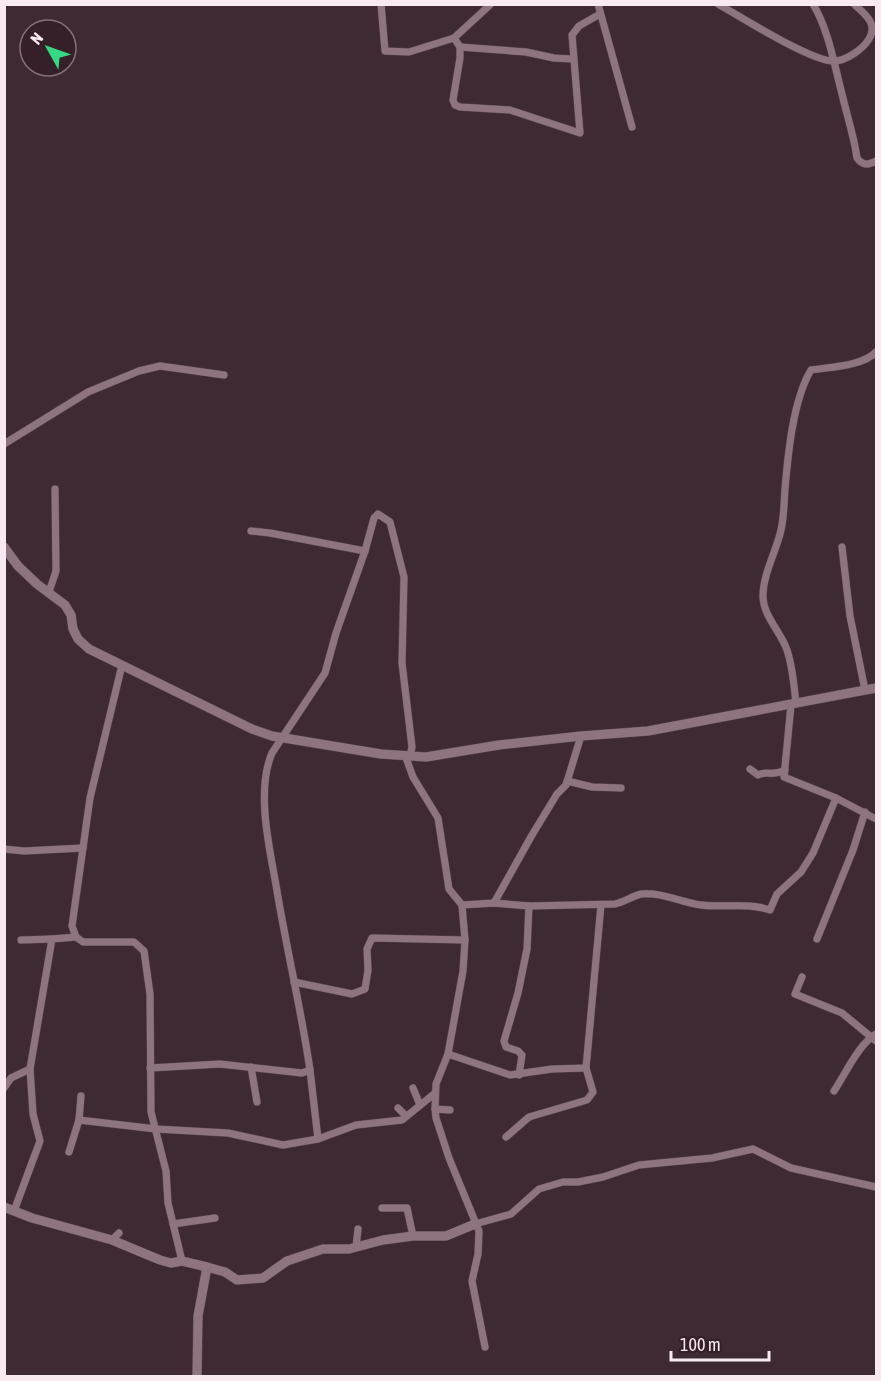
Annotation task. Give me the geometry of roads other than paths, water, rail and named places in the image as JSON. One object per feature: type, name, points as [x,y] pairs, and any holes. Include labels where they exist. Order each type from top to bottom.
[{"type":"street","points":[[381,4],[385,51],[410,52],[454,38],[491,4]]},
{"type":"street","points":[[598,4],[632,127]]},
{"type":"street","points":[[718,4],[814,57],[834,61],[859,50],[871,36],[870,20],[855,5]]},
{"type":"street","points":[[813,4],[820,15],[834,61],[854,134],[856,158],[864,165],[876,161]]},
{"type":"street","points":[[454,38],[460,47],[453,100],[455,105],[510,110],[580,133],[572,59],[572,35],[579,26],[600,14]]},
{"type":"street","points":[[460,47],[526,52],[572,59]]},
{"type":"street","points":[[876,352],[870,358],[811,370],[804,382],[789,454],[782,529],[763,596],[765,608],[786,648],[792,668],[794,705],[784,777],[836,798],[876,819]]},
{"type":"street","points":[[4,444],[88,392],[140,371],[160,366],[224,375]]},
{"type":"street","points":[[49,592],[56,571],[55,489]]},
{"type":"street","points":[[318,1139],[310,1070],[270,850],[264,795],[267,765],[272,753],[325,673],[374,518],[378,514],[390,522],[404,577],[402,663],[412,747],[407,755],[413,777],[438,818],[449,889],[462,905],[465,940],[463,971],[448,1054],[434,1094],[436,1118],[449,1158],[479,1231],[478,1254],[472,1281],[485,1347]]},
{"type":"street","points":[[251,531],[365,551]]},
{"type":"street","points":[[4,547],[18,566],[37,584],[66,605],[78,639],[89,649],[252,729],[284,738],[381,754],[426,757],[498,745],[648,731],[876,688]]},
{"type":"street","points":[[842,548],[850,616],[865,690]]},
{"type":"street","points":[[122,665],[90,798],[72,926],[76,937],[83,942],[134,942],[144,951],[150,994],[151,1112],[166,1171],[168,1203],[182,1261]]},
{"type":"street","points":[[494,903],[532,834],[567,781],[581,736]]},
{"type":"street","points":[[750,769],[758,775],[763,772],[774,774],[785,770]]},
{"type":"street","points":[[567,781],[592,787],[621,788]]},
{"type":"street","points":[[462,905],[494,903],[529,906],[601,905],[627,902],[639,894],[700,905],[760,906],[770,910],[777,894],[801,872],[813,853],[836,798]]},
{"type":"street","points":[[817,939],[853,850],[865,812]]},
{"type":"street","points":[[4,849],[24,851],[83,848]]},
{"type":"street","points":[[506,1137],[529,1117],[587,1100],[593,1092],[586,1068],[601,905]]},
{"type":"street","points":[[519,1075],[522,1055],[506,1047],[504,1041],[518,993],[527,949],[529,906]]},
{"type":"street","points":[[21,940],[76,937]]},
{"type":"street","points":[[294,982],[352,994],[365,989],[369,970],[367,949],[372,938],[465,940]]},
{"type":"street","points":[[14,1211],[40,1141],[33,1114],[30,1069],[52,939]]},
{"type":"street","points":[[802,977],[795,994],[842,1013],[875,1037],[857,1055],[834,1091]]},
{"type":"street","points":[[448,1054],[510,1075],[552,1069],[586,1068]]},
{"type":"street","points":[[150,1068],[220,1064],[302,1073],[310,1070]]},
{"type":"street","points":[[251,1067],[257,1102]]},
{"type":"street","points":[[4,1088],[11,1078],[30,1069]]},
{"type":"street","points":[[413,1088],[420,1106]]},
{"type":"street","points":[[79,1120],[156,1129],[228,1133],[283,1145],[318,1139],[356,1125],[402,1120],[434,1094]]},
{"type":"street","points":[[69,1152],[79,1120],[81,1096]]},
{"type":"street","points":[[398,1108],[406,1116]]},
{"type":"street","points":[[435,1109],[450,1110]]},
{"type":"street","points":[[4,1207],[32,1218],[116,1236],[160,1260],[207,1266],[225,1272],[237,1280],[263,1278],[287,1261],[323,1249],[349,1249],[384,1240],[413,1236],[446,1236],[475,1224],[511,1214],[539,1189],[562,1182],[578,1182],[603,1177],[639,1165],[712,1158],[753,1149],[791,1168],[876,1187]]},
{"type":"street","points":[[382,1208],[406,1208],[413,1236]]},
{"type":"street","points":[[173,1224],[215,1218]]},
{"type":"street","points":[[356,1247],[358,1229]]},
{"type":"street","points":[[197,1377],[198,1316],[207,1266]]}]
